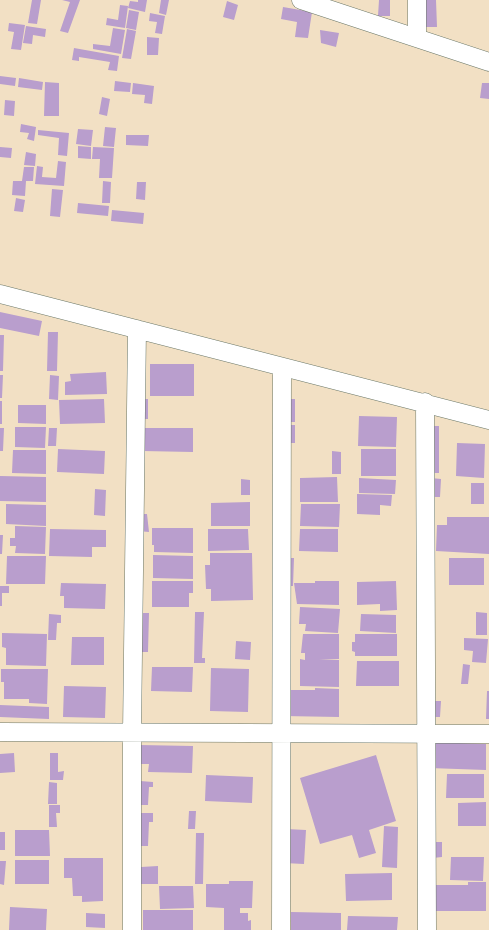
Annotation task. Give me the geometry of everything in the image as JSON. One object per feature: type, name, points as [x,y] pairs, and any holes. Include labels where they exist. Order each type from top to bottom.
[{"type":"street","points":[[301,0],[489,62]]},
{"type":"street","points":[[417,0],[417,38]]},
{"type":"street","points":[[0,294],[282,368],[426,402],[489,420]]},
{"type":"street","points":[[132,930],[132,733],[137,329]]},
{"type":"street","points":[[281,930],[282,368]]},
{"type":"street","points":[[426,402],[427,930]]},
{"type":"street","points":[[0,732],[489,734]]},
{"type":"building","points":[[32,0],[41,0],[37,24],[28,23]]},
{"type":"building","points":[[62,0],[80,0],[68,33],[60,31],[70,2]]},
{"type":"building","points":[[138,0],[147,0],[145,12],[128,8],[130,1],[138,2]]},
{"type":"building","points":[[161,0],[169,0],[166,15],[159,13]]},
{"type":"building","points":[[379,0],[390,0],[390,16],[378,16]]},
{"type":"building","points":[[425,0],[436,0],[437,27],[426,27]]},
{"type":"building","points":[[227,1],[238,5],[234,20],[223,17]]},
{"type":"building","points":[[120,5],[128,6],[125,28],[106,25],[107,18],[118,20]]},
{"type":"building","points":[[283,7],[312,12],[308,38],[295,37],[297,22],[281,19]]},
{"type":"building","points":[[129,10],[139,12],[136,30],[126,28]]},
{"type":"building","points":[[150,13],[165,16],[162,34],[155,33],[157,22],[149,21]]},
{"type":"building","points":[[9,23],[25,25],[21,50],[11,49],[14,32],[8,31]]},
{"type":"building","points":[[26,26],[46,29],[45,37],[33,35],[32,44],[23,43]]},
{"type":"building","points":[[113,28],[125,30],[121,54],[93,49],[93,44],[110,46]]},
{"type":"building","points":[[127,29],[136,31],[131,59],[122,58]]},
{"type":"building","points":[[320,30],[339,33],[336,47],[321,43]]},
{"type":"building","points":[[147,37],[159,38],[158,55],[147,55]]},
{"type":"building","points":[[74,48],[119,56],[117,71],[108,70],[110,62],[79,57],[79,61],[72,60]]},
{"type":"building","points":[[0,76],[16,78],[15,86],[0,84]]},
{"type":"building","points":[[19,78],[43,82],[42,90],[18,87]]},
{"type":"building","points":[[115,81],[131,83],[130,92],[114,91]]},
{"type":"building","points":[[45,82],[59,83],[59,116],[44,116]]},
{"type":"building","points":[[133,83],[154,86],[152,104],[144,103],[145,95],[132,94]]},
{"type":"building","points":[[482,83],[489,83],[489,99],[480,98]]},
{"type":"building","points":[[102,97],[110,99],[107,116],[99,114]]},
{"type":"building","points":[[5,100],[15,101],[14,116],[4,115]]},
{"type":"building","points":[[21,124],[36,127],[34,141],[27,139],[29,133],[20,132]]},
{"type":"building","points":[[105,127],[116,128],[114,147],[103,146]]},
{"type":"building","points":[[78,129],[93,130],[91,146],[76,144]]},
{"type":"building","points":[[38,130],[69,133],[67,156],[58,155],[59,138],[38,135]]},
{"type":"building","points":[[126,135],[149,135],[148,146],[126,145]]},
{"type":"building","points":[[78,146],[91,147],[91,159],[78,158]]},
{"type":"building","points":[[0,147],[12,148],[11,158],[0,157]]},
{"type":"building","points":[[93,147],[114,148],[112,178],[99,178],[100,159],[92,159]]},
{"type":"building","points":[[26,152],[36,154],[35,166],[24,165]]},
{"type":"building","points":[[58,161],[66,162],[64,186],[35,184],[37,166],[43,167],[42,177],[56,178]]},
{"type":"building","points":[[24,167],[34,167],[33,181],[26,181],[25,196],[12,195],[13,181],[22,181]]},
{"type":"building","points":[[103,181],[111,182],[110,203],[102,203]]},
{"type":"building","points":[[137,182],[146,182],[145,200],[136,199]]},
{"type":"building","points":[[52,189],[63,190],[60,217],[50,216]]},
{"type":"building","points":[[16,198],[25,200],[23,212],[14,211]]},
{"type":"building","points":[[78,203],[109,206],[108,216],[77,213]]},
{"type":"building","points":[[112,210],[144,213],[143,224],[111,221]]},
{"type":"building","points":[[0,312],[42,321],[39,336],[0,328]]},
{"type":"building","points":[[48,332],[58,332],[57,371],[47,371]]},
{"type":"building","points":[[0,335],[4,335],[3,371],[0,371]]},
{"type":"building","points":[[150,364],[194,364],[194,396],[150,396]]},
{"type":"building","points":[[106,372],[107,394],[65,395],[65,382],[71,381],[70,374]]},
{"type":"building","points":[[0,375],[3,375],[2,398],[0,398]]},
{"type":"building","points":[[50,375],[59,376],[58,400],[49,399]]},
{"type":"building","points":[[104,399],[105,423],[60,424],[59,400]]},
{"type":"building","points":[[136,399],[148,399],[148,419],[136,419]]},
{"type":"building","points":[[285,399],[295,399],[295,422],[285,422]]},
{"type":"building","points":[[0,401],[2,401],[2,424],[0,424]]},
{"type":"building","points":[[18,405],[46,405],[46,424],[18,423]]},
{"type":"building","points":[[359,416],[397,417],[396,447],[358,446]]},
{"type":"building","points":[[287,425],[295,425],[295,443],[286,443]]},
{"type":"building","points":[[427,426],[439,426],[439,473],[428,473]]},
{"type":"building","points":[[15,427],[46,427],[45,448],[15,447]]},
{"type":"building","points":[[0,428],[4,428],[3,451],[0,451]]},
{"type":"building","points":[[49,428],[57,428],[56,446],[48,446]]},
{"type":"building","points":[[139,428],[193,428],[193,452],[142,451]]},
{"type":"building","points":[[457,443],[485,444],[484,478],[456,476]]},
{"type":"building","points":[[58,449],[105,451],[104,474],[57,472]]},
{"type":"building","points":[[361,449],[396,449],[396,476],[361,476]]},
{"type":"building","points":[[13,450],[46,450],[46,474],[12,473]]},
{"type":"building","points":[[332,451],[341,452],[341,474],[332,474]]},
{"type":"building","points":[[0,476],[46,477],[46,502],[0,501]]},
{"type":"building","points":[[337,477],[338,502],[300,502],[300,478]]},
{"type":"building","points":[[359,478],[396,480],[395,494],[359,493]]},
{"type":"building","points":[[431,478],[441,479],[440,497],[430,497]]},
{"type":"building","points":[[241,479],[250,480],[250,495],[241,495]]},
{"type":"building","points":[[471,483],[484,483],[484,504],[471,504]]},
{"type":"building","points":[[95,489],[106,490],[105,516],[94,515]]},
{"type":"building","points":[[357,494],[392,495],[391,506],[380,505],[380,515],[357,514]]},
{"type":"building","points":[[250,502],[250,526],[211,526],[211,503]]},
{"type":"building","points":[[6,504],[46,505],[46,526],[6,524]]},
{"type":"building","points":[[301,504],[340,504],[339,527],[300,526]]},
{"type":"building","points":[[139,514],[147,514],[149,532],[138,531]]},
{"type":"building","points":[[447,517],[489,517],[489,554],[436,551],[437,525],[447,525]]},
{"type":"building","points":[[15,526],[46,527],[45,554],[15,553],[16,546],[10,546],[10,538],[15,538]]},
{"type":"building","points":[[152,528],[193,528],[193,553],[154,552]]},
{"type":"building","points":[[50,529],[106,530],[106,547],[92,547],[92,557],[49,556]]},
{"type":"building","points":[[208,529],[248,529],[249,550],[208,551]]},
{"type":"building","points":[[300,529],[338,529],[338,552],[299,551]]},
{"type":"building","points":[[0,535],[3,535],[2,554],[0,554]]},
{"type":"building","points":[[210,553],[252,553],[253,600],[211,601],[211,589],[206,589],[205,565],[210,565]]},
{"type":"building","points":[[153,555],[193,556],[193,579],[153,578]]},
{"type":"building","points":[[7,556],[46,556],[45,584],[6,584]]},
{"type":"building","points":[[284,558],[294,558],[293,586],[283,586]]},
{"type":"building","points":[[449,558],[484,558],[484,585],[449,585]]},
{"type":"building","points":[[152,581],[193,581],[193,593],[189,593],[189,607],[152,607]]},
{"type":"building","points":[[315,581],[339,581],[339,605],[297,604],[294,583],[315,583]]},
{"type":"building","points":[[396,581],[397,610],[380,611],[380,604],[357,605],[357,582]]},
{"type":"building","points":[[61,583],[106,584],[105,609],[64,608],[64,596],[60,596]]},
{"type":"building","points":[[0,586],[9,586],[9,593],[2,593],[2,606],[0,606]]},
{"type":"building","points":[[300,607],[340,609],[338,633],[305,631],[306,624],[299,624]]},
{"type":"building","points":[[195,612],[204,612],[202,658],[205,658],[205,663],[194,663]]},
{"type":"building","points":[[476,612],[487,613],[487,635],[476,635]]},
{"type":"building","points":[[137,613],[149,613],[148,652],[137,652]]},
{"type":"building","points":[[49,614],[61,615],[61,623],[57,623],[56,640],[48,640]]},
{"type":"building","points":[[361,614],[396,615],[396,633],[360,631]]},
{"type":"building","points":[[2,633],[47,634],[46,666],[6,665],[6,648],[2,647]]},
{"type":"building","points":[[303,634],[339,634],[339,659],[319,659],[339,660],[339,687],[300,686],[300,659],[305,660],[305,653],[301,653]]},
{"type":"building","points":[[355,634],[397,634],[397,656],[355,656],[355,652],[352,651],[352,642],[355,642]]},
{"type":"building","points":[[72,637],[104,637],[104,665],[71,665]]},
{"type":"building","points":[[464,638],[488,639],[486,663],[472,662],[473,651],[464,650]]},
{"type":"building","points":[[236,641],[251,642],[250,660],[235,659]]},
{"type":"building","points":[[357,661],[399,661],[399,686],[356,686]]},
{"type":"building","points":[[463,664],[470,665],[468,684],[461,684]]},
{"type":"building","points":[[152,667],[193,667],[192,692],[151,691]]},
{"type":"building","points":[[211,668],[249,669],[248,712],[210,711]]},
{"type":"building","points":[[1,669],[48,669],[47,704],[29,703],[29,699],[4,699],[4,682],[1,682]]},
{"type":"building","points":[[64,686],[106,687],[105,718],[63,717]]},
{"type":"building","points":[[315,688],[339,689],[339,717],[283,716],[283,690],[315,690]]},
{"type":"building","points":[[487,691],[489,691],[489,719],[486,719]]},
{"type":"building","points":[[432,701],[441,701],[440,717],[432,717]]},
{"type":"building","points":[[0,705],[49,707],[49,719],[0,717]]},
{"type":"building","points":[[430,742],[486,744],[486,770],[429,768]]},
{"type":"building","points":[[139,745],[193,746],[192,773],[148,772],[149,764],[139,764]]},
{"type":"building","points":[[14,753],[15,772],[0,773],[0,754]]},
{"type":"building","points":[[50,753],[58,753],[58,772],[64,771],[63,780],[50,780]]},
{"type":"building","points":[[376,755],[396,821],[369,830],[376,853],[359,858],[352,835],[320,844],[300,778]]},
{"type":"building","points":[[447,774],[484,774],[484,798],[446,798]]},
{"type":"building","points":[[206,775],[253,777],[252,803],[205,801]]},
{"type":"building","points":[[140,781],[153,782],[153,787],[149,787],[148,805],[139,805]]},
{"type":"building","points":[[49,782],[57,783],[57,804],[48,804]]},
{"type":"building","points":[[486,802],[486,826],[458,826],[458,803]]},
{"type":"building","points":[[49,805],[60,805],[60,813],[56,813],[57,827],[49,827]]},
{"type":"building","points":[[189,811],[196,811],[195,829],[188,829]]},
{"type":"building","points":[[139,813],[153,813],[153,822],[149,822],[148,846],[138,846]]},
{"type":"building","points":[[384,826],[398,827],[397,868],[382,867]]},
{"type":"building","points":[[286,829],[306,830],[304,864],[284,863]]},
{"type":"building","points":[[15,830],[49,830],[50,856],[15,856]]},
{"type":"building","points":[[0,832],[5,832],[5,850],[0,850]]},
{"type":"building","points":[[196,833],[204,833],[203,884],[195,884]]},
{"type":"building","points":[[433,842],[442,842],[442,857],[433,858]]},
{"type":"building","points":[[451,857],[484,857],[483,881],[450,880]]},
{"type":"building","points":[[64,858],[103,858],[103,901],[82,902],[82,896],[73,896],[72,878],[64,878]]},
{"type":"building","points":[[15,860],[49,860],[49,884],[15,884]]},
{"type":"building","points":[[0,861],[6,861],[4,885],[0,884]]},
{"type":"building","points":[[158,866],[158,884],[141,884],[141,867]]},
{"type":"building","points":[[392,873],[392,900],[346,901],[345,874]]},
{"type":"building","points":[[229,881],[253,881],[252,908],[240,908],[240,913],[248,913],[248,921],[251,920],[251,930],[224,930],[224,908],[206,907],[206,884],[229,884]]},
{"type":"building","points":[[468,882],[486,882],[486,911],[436,911],[436,885],[468,885]]},
{"type":"building","points":[[159,886],[193,886],[194,908],[160,909]]},
{"type":"building","points":[[10,907],[47,909],[46,930],[9,930]]},
{"type":"building","points":[[143,910],[193,910],[193,930],[143,930]]},
{"type":"building","points":[[291,912],[341,913],[341,930],[291,930]]},
{"type":"building","points":[[86,913],[105,914],[105,928],[86,927]]},
{"type":"building","points":[[348,916],[398,917],[397,930],[347,930]]}]
